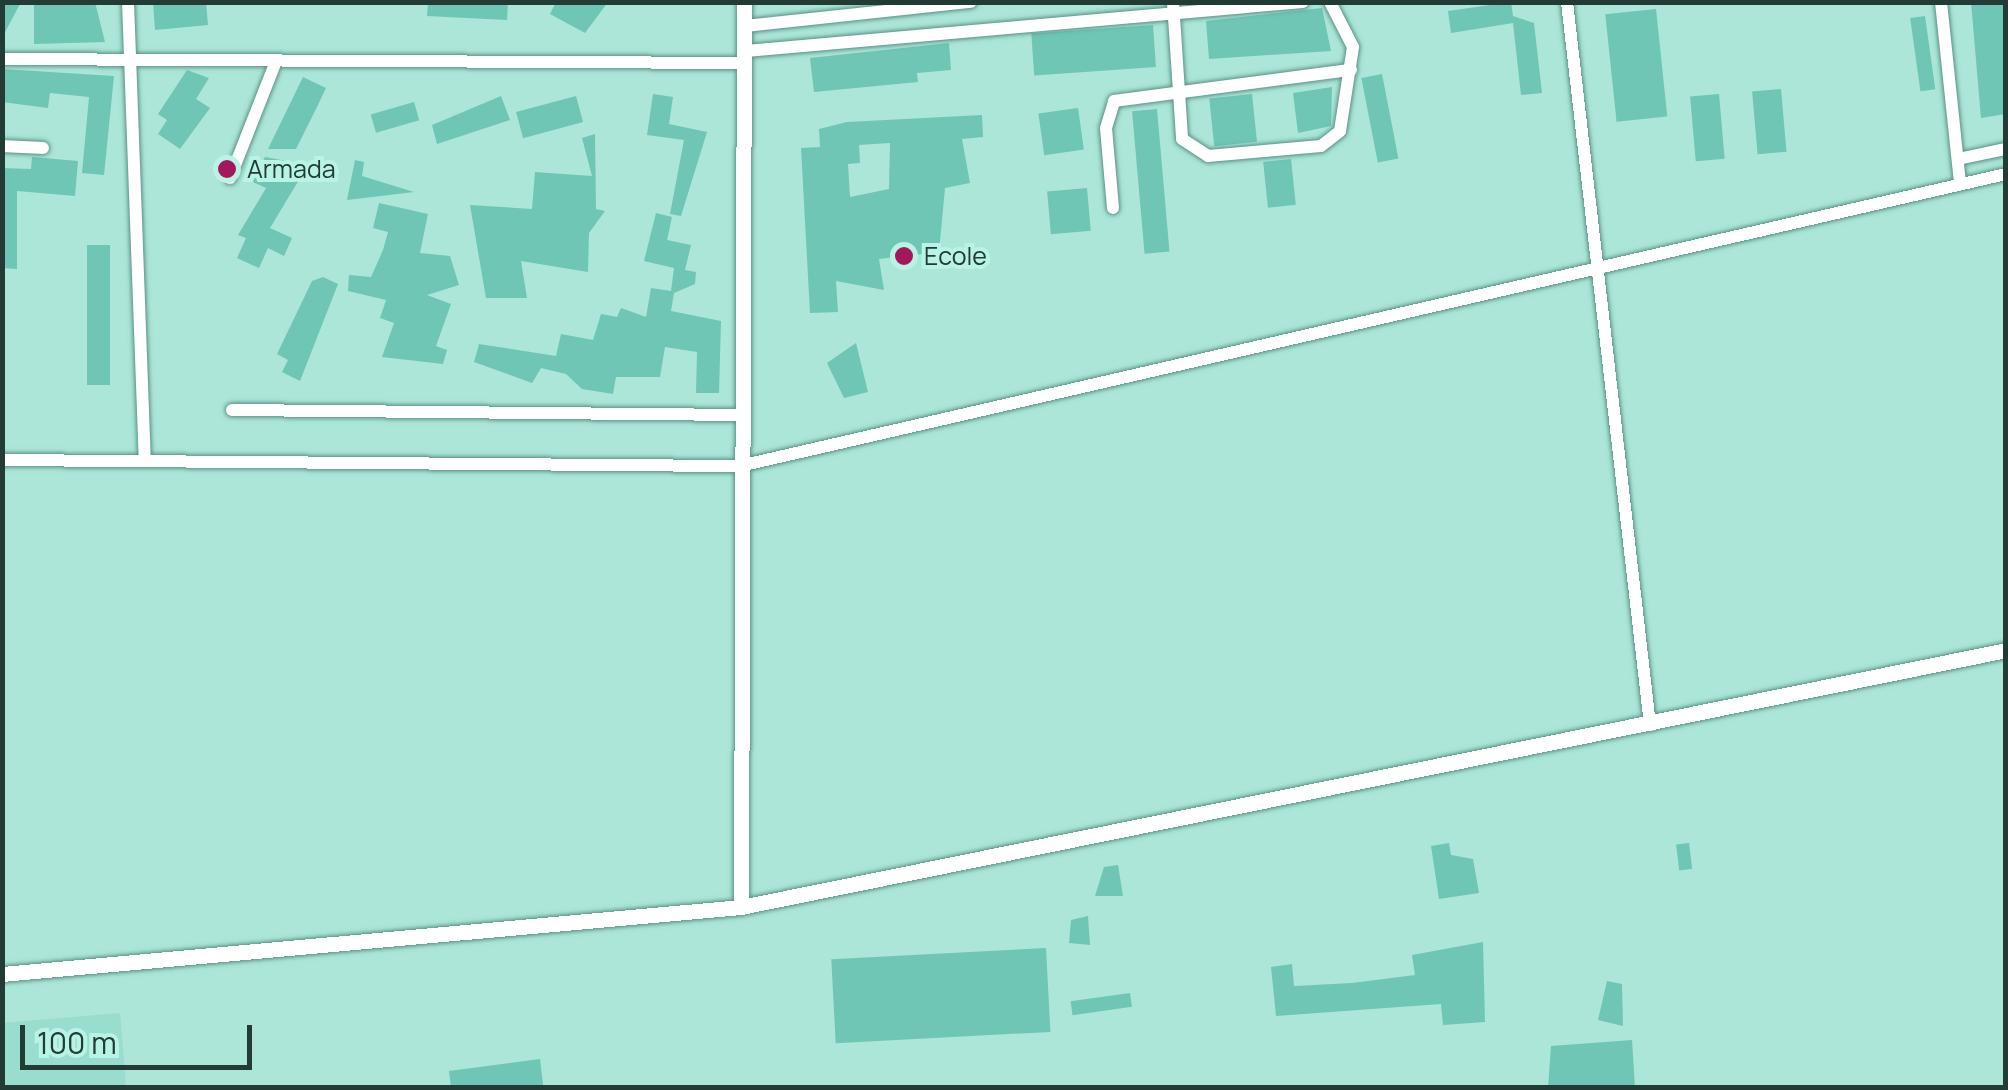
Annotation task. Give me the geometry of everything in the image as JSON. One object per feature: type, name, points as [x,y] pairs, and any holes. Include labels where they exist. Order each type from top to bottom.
[{"type":"street","points":[[128,2],[145,460]]},
{"type":"street","points":[[741,907],[744,2]]},
{"type":"street","points":[[745,26],[971,2]]},
{"type":"street","points":[[2,59],[746,57],[1174,6],[1302,2]]},
{"type":"street","points":[[1174,6],[1182,139],[1198,154],[1321,146],[1344,121],[1351,70],[1349,28],[1330,2]]},
{"type":"street","points":[[1566,2],[1602,269],[1650,725]]},
{"type":"street","points":[[1942,2],[1960,184]]},
{"type":"street","points":[[230,178],[276,61]]},
{"type":"street","points":[[1113,208],[1109,106],[1180,92],[1351,70]]},
{"type":"street","points":[[2,146],[43,148]]},
{"type":"street","points":[[1958,159],[2006,149]]},
{"type":"street","points":[[2,460],[740,466],[2006,174]]},
{"type":"street","points":[[232,410],[420,419],[740,415]]},
{"type":"street","points":[[2,974],[741,907],[2006,650]]},
{"type":"shaded area","points":[[120,1013],[126,1087],[3,1087],[3,1023]]},
{"type":"building","points":[[2,2],[21,2],[2,38]]},
{"type":"building","points":[[34,2],[95,2],[105,42],[34,44]]},
{"type":"building","points":[[153,2],[206,2],[208,25],[155,30]]},
{"type":"building","points":[[428,2],[508,2],[507,20],[427,16]]},
{"type":"building","points":[[556,2],[608,2],[585,33],[550,14]]},
{"type":"building","points":[[1511,2],[1513,16],[1534,23],[1542,93],[1521,95],[1513,23],[1451,33],[1448,11]]},
{"type":"building","points":[[1971,2],[2003,2],[2006,114],[1981,118]]},
{"type":"building","points":[[1322,8],[1331,51],[1209,59],[1206,21]]},
{"type":"building","points":[[1656,9],[1667,116],[1617,122],[1605,14]]},
{"type":"building","points":[[1925,16],[1935,89],[1920,91],[1910,18]]},
{"type":"building","points":[[1153,25],[1156,67],[1034,75],[1031,34]]},
{"type":"building","points":[[949,43],[951,70],[917,73],[918,82],[814,92],[810,58]]},
{"type":"building","points":[[2,69],[114,76],[104,175],[82,173],[89,97],[50,93],[48,108],[2,102]]},
{"type":"building","points":[[187,70],[209,78],[196,99],[210,108],[180,149],[158,134],[167,120],[158,114]]},
{"type":"building","points":[[1382,74],[1398,158],[1378,162],[1361,78]]},
{"type":"building","points":[[303,77],[326,88],[317,107],[296,149],[268,149]]},
{"type":"building","points":[[1332,87],[1331,126],[1298,133],[1293,93]]},
{"type":"building","points":[[1781,89],[1786,152],[1758,154],[1752,92]]},
{"type":"building","points":[[653,94],[673,97],[669,124],[707,132],[681,216],[670,214],[684,140],[647,135]]},
{"type":"building","points":[[1252,94],[1257,142],[1214,146],[1209,98]]},
{"type":"building","points":[[1719,94],[1725,159],[1696,161],[1690,97]]},
{"type":"building","points":[[501,96],[510,120],[437,144],[432,125]]},
{"type":"building","points":[[576,96],[583,122],[523,138],[516,112]]},
{"type":"building","points":[[414,102],[419,120],[376,133],[371,114]]},
{"type":"building","points":[[1078,108],[1084,150],[1044,155],[1038,114]]},
{"type":"building","points":[[1157,109],[1169,251],[1145,254],[1132,111]]},
{"type":"building","points":[[982,115],[983,137],[962,139],[970,183],[945,188],[939,252],[879,259],[884,290],[836,281],[838,312],[810,313],[801,148],[820,147],[819,129],[847,122]],"holes":[[[890,143],[889,189],[850,197],[848,164],[860,163],[859,145]]]},
{"type":"building","points":[[595,134],[596,209],[605,211],[589,233],[588,272],[521,261],[527,298],[486,298],[470,205],[532,209],[535,172],[592,176],[582,138]]},
{"type":"building","points":[[32,157],[78,161],[75,196],[17,191],[17,269],[2,268],[2,168],[31,169]]},
{"type":"building","points":[[265,157],[308,165],[270,228],[292,238],[284,256],[268,248],[259,268],[237,258],[246,238],[238,235],[266,188],[253,182]]},
{"type":"building","points":[[1291,159],[1296,205],[1268,208],[1263,162]]},
{"type":"building","points":[[355,160],[364,162],[362,176],[414,192],[347,200]]},
{"type":"building","points":[[1087,188],[1091,231],[1051,234],[1047,191]]},
{"type":"building","points":[[379,203],[428,214],[420,253],[450,256],[459,285],[427,295],[451,304],[436,346],[447,350],[443,364],[382,357],[394,323],[380,318],[386,300],[348,291],[349,275],[371,277],[383,250],[388,232],[373,228]]},
{"type":"building","points":[[656,213],[672,217],[667,240],[691,245],[685,270],[696,272],[695,284],[674,293],[671,311],[721,321],[719,393],[696,393],[697,352],[665,347],[660,377],[616,377],[613,394],[582,389],[566,374],[541,368],[532,383],[474,362],[479,344],[556,356],[561,334],[593,340],[601,314],[617,317],[621,308],[646,317],[651,288],[671,291],[674,268],[644,261]]},
{"type":"building","points":[[87,245],[110,245],[110,385],[87,385]]},
{"type":"building","points":[[323,277],[338,284],[300,381],[282,372],[288,360],[277,354],[312,281]]},
{"type":"building","points":[[856,343],[868,392],[844,398],[827,363]]},
{"type":"building","points":[[1449,843],[1451,855],[1473,859],[1479,893],[1439,899],[1431,846]]},
{"type":"building","points":[[1689,843],[1692,869],[1679,870],[1676,845]]},
{"type":"building","points":[[1118,865],[1123,896],[1095,896],[1104,867]]},
{"type":"building","points":[[1088,916],[1090,945],[1069,943],[1071,920]]},
{"type":"building","points":[[1483,942],[1485,1022],[1443,1025],[1441,1004],[1276,1016],[1271,967],[1292,964],[1294,986],[1352,983],[1415,975],[1412,955]]},
{"type":"building","points":[[1046,948],[1050,1032],[836,1043],[831,959]]},
{"type":"building","points":[[1607,981],[1622,984],[1623,1026],[1598,1020]]},
{"type":"building","points":[[1130,993],[1132,1007],[1073,1015],[1071,1001]]},
{"type":"building","points":[[1632,1040],[1635,1088],[1548,1088],[1551,1046]]},
{"type":"building","points":[[540,1059],[543,1085],[451,1088],[449,1071]]},
{"type":"place","name":"Armada","points":[[227,169]]},
{"type":"place","name":"Ecole","points":[[904,256]]}]
